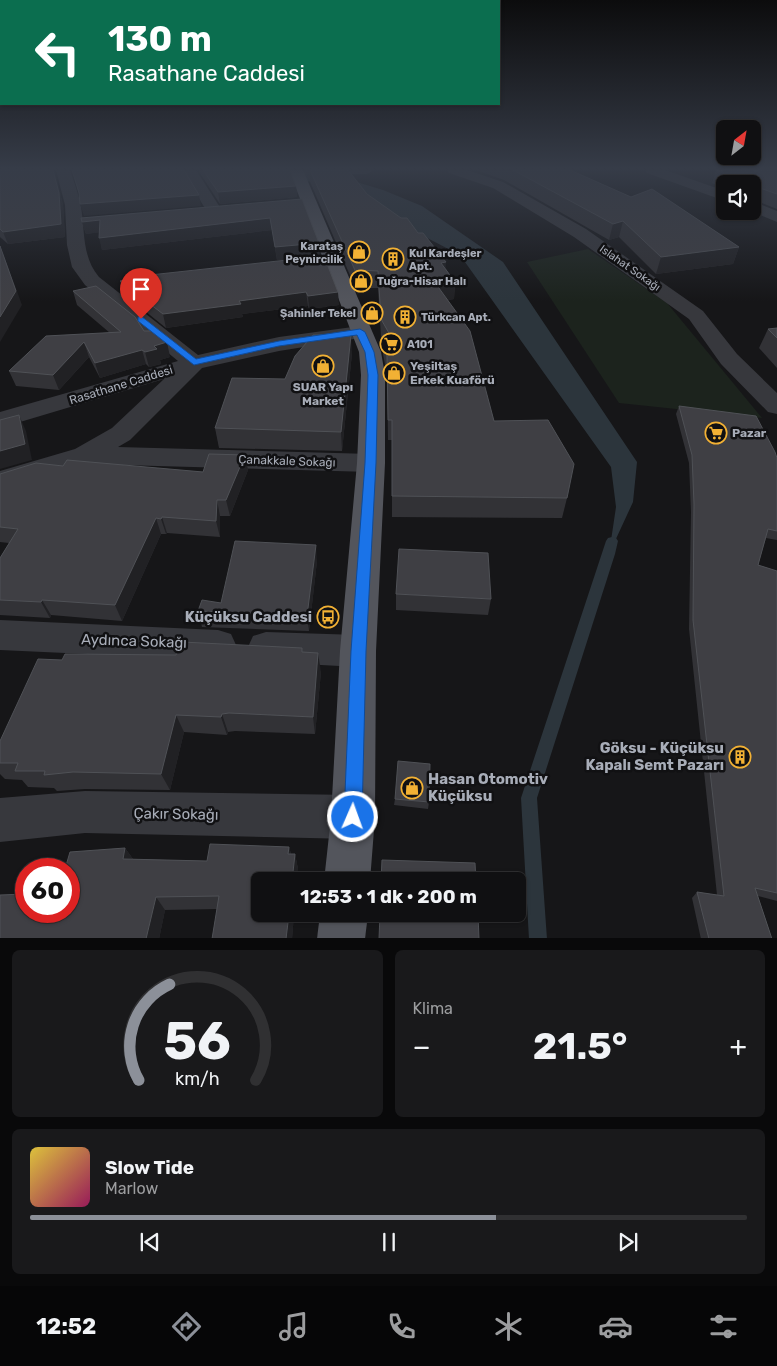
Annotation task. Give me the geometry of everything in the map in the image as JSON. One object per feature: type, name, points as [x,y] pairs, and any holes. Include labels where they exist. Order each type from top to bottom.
[{"type":"main road","points":[[314,214],[334,260],[360,332],[370,352],[373,375],[370,463],[358,651],[353,817],[348,872]]},
{"type":"main road","points":[[341,938],[343,922]]},
{"type":"street","points":[[0,481],[84,455],[121,434],[194,363],[183,352],[92,281],[81,267],[78,258],[84,223],[78,214]]},
{"type":"street","name":"Islahat Sokağı","points":[[546,214],[580,233],[696,314],[729,359],[777,406]]},
{"type":"street","points":[[315,262],[334,260]]},
{"type":"street","name":"Rasathane Caddesi","points":[[0,420],[194,363],[279,344],[360,332]]},
{"type":"street","name":"Çanakkale Sokağı","points":[[84,455],[370,463]]},
{"type":"street","name":"Aydınca Sokağı","points":[[0,635],[358,651]]},
{"type":"street","name":"Çakır Sokağı","points":[[0,820],[85,812],[353,817]]},
{"type":"shaded area","points":[[380,214],[433,214],[503,262],[637,462],[633,502],[609,554],[616,507],[611,467],[460,255]]},
{"type":"shaded area","points":[[588,249],[667,303],[762,418],[619,403],[527,262]]},
{"type":"building","points":[[0,214],[60,214],[61,224],[3,232],[0,229]]},
{"type":"building","points":[[130,214],[308,214],[319,243],[275,247],[270,218],[99,238],[100,220],[82,222],[81,218]]},
{"type":"building","points":[[330,214],[395,214],[401,218],[407,218],[418,233],[423,233],[446,262],[441,263],[455,282],[436,284],[470,331],[494,421],[548,420],[574,464],[567,498],[392,496],[392,420],[388,420],[387,356],[383,335],[390,335],[381,319],[378,271],[358,270],[358,277]]},
{"type":"building","points":[[594,214],[689,214],[739,247],[661,257],[623,221],[613,224]]},
{"type":"building","points":[[0,246],[16,291],[0,317]]},
{"type":"building","points":[[324,256],[338,292],[308,296],[306,292],[239,301],[241,304],[163,314],[120,281],[150,275]]},
{"type":"building","points":[[96,286],[135,317],[144,331],[152,331],[167,342],[154,346],[157,349],[145,352],[142,350],[95,363],[84,342],[53,375],[9,371],[46,336],[121,332],[73,291]]},
{"type":"building","points":[[777,328],[777,338],[768,329]]},
{"type":"building","points":[[313,335],[351,335],[341,432],[215,428],[232,378],[285,379],[295,356]]},
{"type":"building","name":"Göksu - Küçüksu Kapalı Semt Pazarı","points":[[679,406],[756,416],[777,458],[777,531],[768,529],[758,565],[777,571],[777,893],[755,888],[772,938],[709,938],[697,892],[724,896],[693,620],[694,504],[692,455]]},
{"type":"building","points":[[19,415],[25,444],[0,451],[0,420]]},
{"type":"building","points":[[209,454],[245,455],[226,500],[217,500],[216,521],[156,518],[115,605],[42,600],[41,602],[0,600],[0,558],[18,529],[0,527],[0,474],[36,463],[63,466],[67,460],[203,472]]},
{"type":"building","points":[[235,541],[316,545],[307,616],[198,611],[202,600],[221,603]]},
{"type":"building","points":[[399,549],[488,553],[491,599],[396,594]]},
{"type":"building","points":[[182,642],[302,648],[302,652],[318,653],[313,717],[229,713],[222,714],[221,717],[176,715],[161,774],[73,772],[44,775],[45,771],[15,771],[18,763],[0,763],[0,741],[38,659],[62,660],[65,654],[176,655]]},
{"type":"building","name":"Hasan Otomotiv Küçüksu","points":[[398,761],[430,764],[429,802],[395,799]]},
{"type":"building","points":[[210,844],[289,847],[288,854],[295,854],[293,872],[251,872],[251,922],[288,922],[286,938],[212,938],[219,896],[156,897],[146,938],[0,938],[0,895],[15,894],[15,923],[80,923],[80,858],[68,858],[70,852],[125,848],[123,859],[207,861]]},
{"type":"building","points":[[382,860],[475,863],[476,872],[381,872]]},
{"type":"building","points":[[380,922],[478,922],[479,938],[379,938]]},
{"type":"waterway","points":[[538,938],[529,798],[612,541]]},
{"type":"place","name":"Karataş Peynircilik","points":[[359,252]]},
{"type":"place","name":"Kul Kardeşler Apt.","points":[[393,259]]},
{"type":"place","name":"Tuğra-Hisar Halı","points":[[361,281]]},
{"type":"place","name":"Şahinler Tekel","points":[[372,313]]},
{"type":"place","name":"Türkcan Apt.","points":[[405,317]]},
{"type":"place","name":"A101","points":[[391,344]]},
{"type":"place","name":"SUAR Yapı Market","points":[[323,366]]},
{"type":"place","name":"Yeşiltaş Erkek Kuaförü","points":[[394,373]]},
{"type":"place","name":"Pazar","points":[[716,433]]},
{"type":"place","name":"Küçüksu Caddesi","points":[[328,617]]},
{"type":"place","name":"Göksu - Küçüksu Kapalı Semt Pazarı","points":[[740,757]]},
{"type":"place","name":"Hasan Otomotiv Küçüksu","points":[[412,788]]},
{"type":"route","points":[[141,319],[194,363],[279,344],[360,332],[370,352],[373,375],[370,463],[358,651],[353,817]]}]
